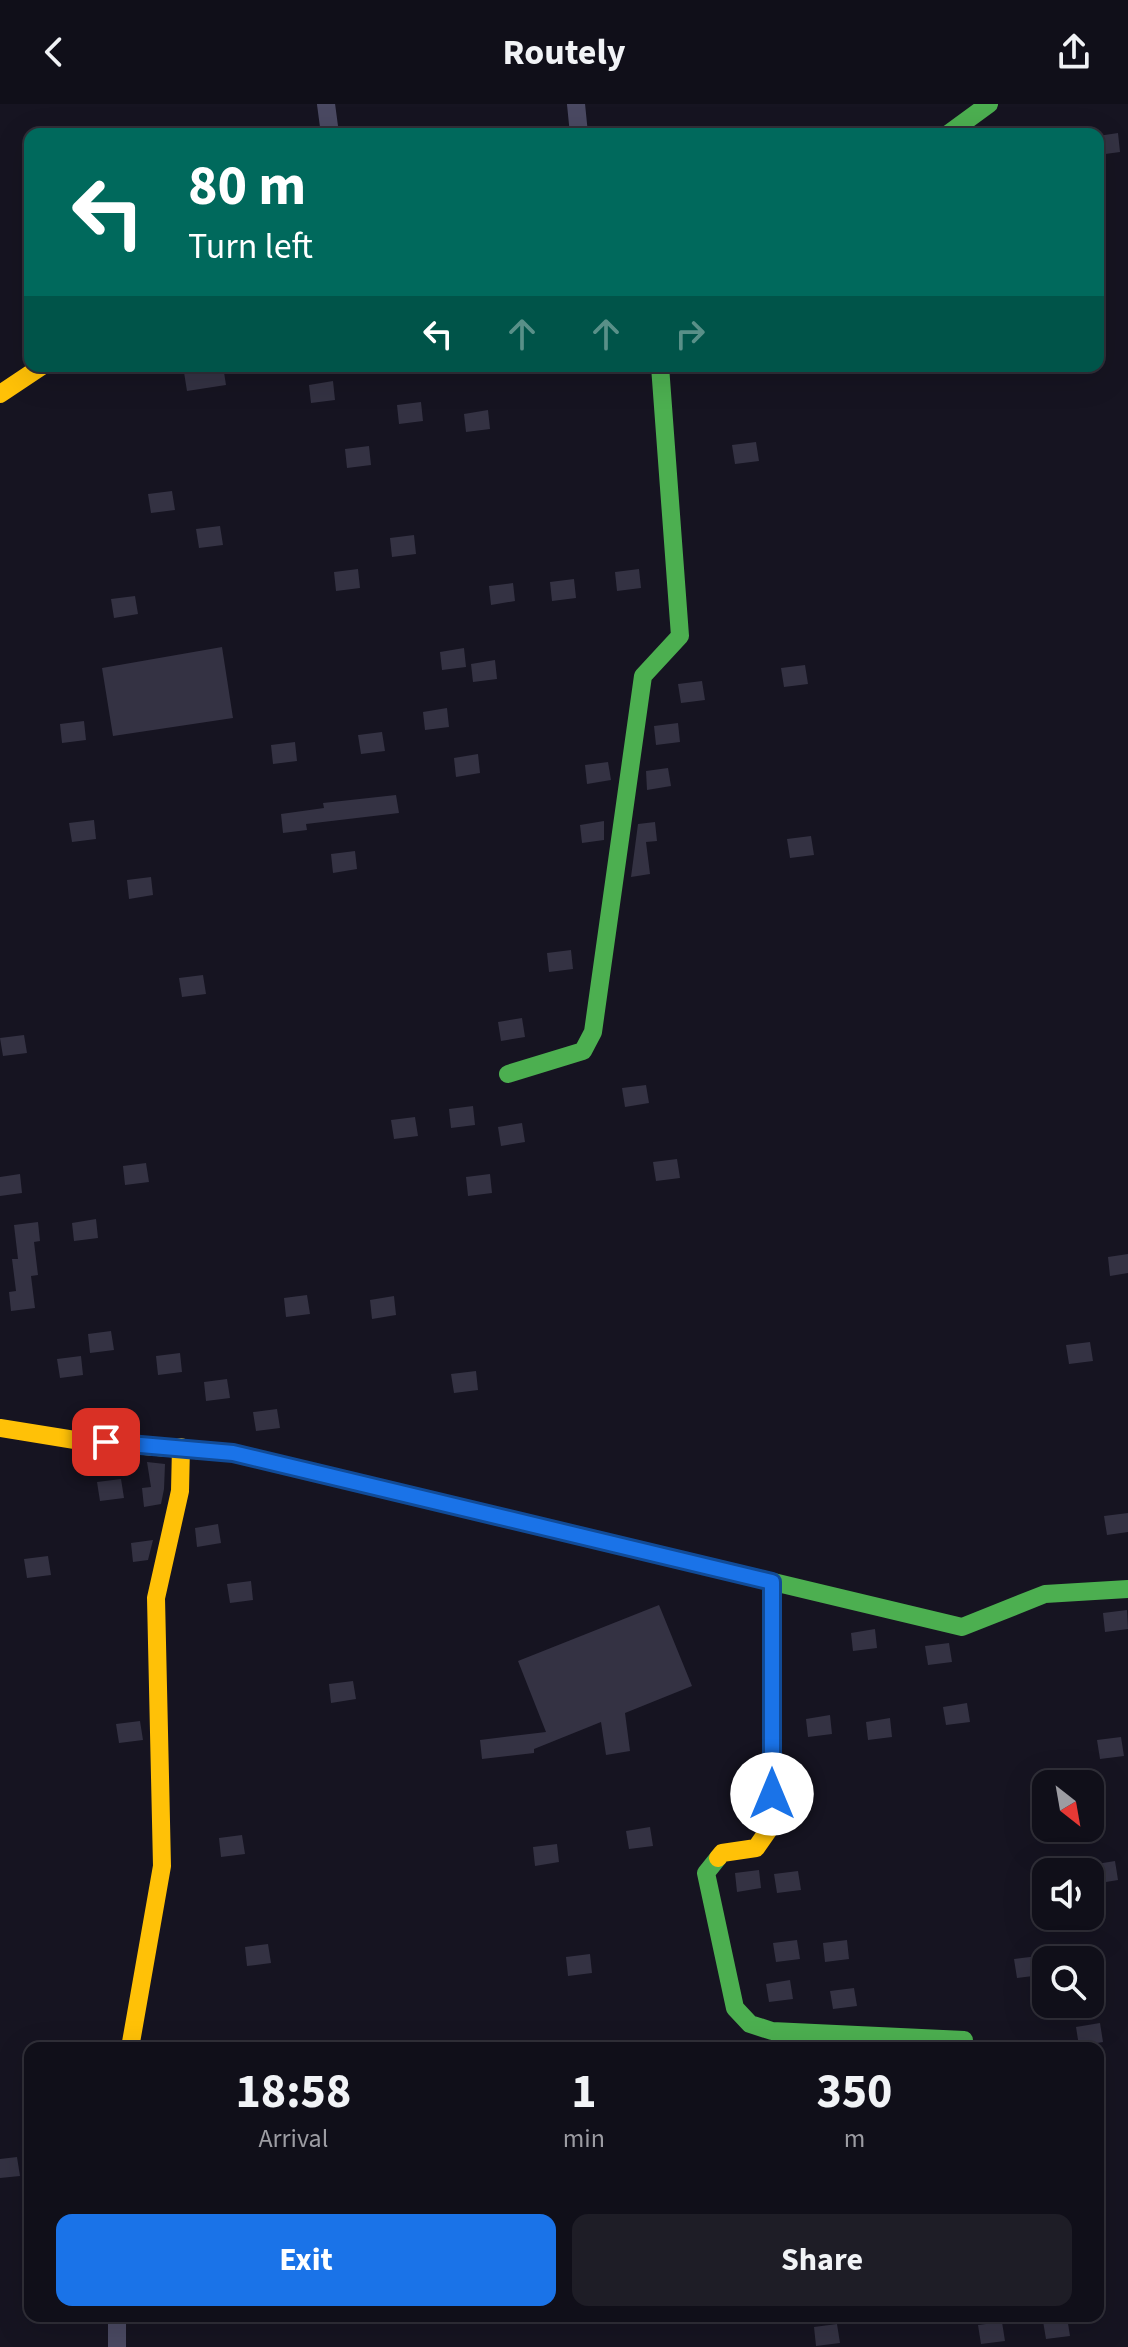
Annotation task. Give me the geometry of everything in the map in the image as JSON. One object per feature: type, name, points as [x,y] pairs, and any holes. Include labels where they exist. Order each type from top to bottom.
[{"type":"street","points":[[326,104],[329,128]]},
{"type":"street","points":[[576,104],[578,128]]},
{"type":"street","points":[[956,128],[989,104]]},
{"type":"street","points":[[0,394],[33,372]]},
{"type":"street","points":[[508,1074],[583,1051],[593,1032],[643,676],[651,661],[671,648],[680,636],[660,372]]},
{"type":"street","points":[[0,1428],[81,1441],[233,1453],[962,1627],[1045,1594],[1128,1589]]},
{"type":"street","points":[[131,2042],[162,1866],[156,1598],[180,1491],[181,1447]]},
{"type":"street","points":[[772,1582],[772,1825],[756,1848],[722,1853],[706,1873],[735,2008],[741,2019],[751,2026],[772,2031],[964,2040]]},
{"type":"street","points":[[117,2322],[117,2347]]},
{"type":"building","points":[[1118,133],[1120,152],[1104,154],[1104,135]]},
{"type":"building","points":[[184,372],[224,372],[226,385],[187,391]]},
{"type":"building","points":[[333,381],[335,400],[311,403],[309,385]]},
{"type":"building","points":[[421,402],[423,421],[399,424],[397,405]]},
{"type":"building","points":[[488,410],[490,429],[466,432],[464,414]]},
{"type":"building","points":[[756,442],[759,461],[735,464],[732,445]]},
{"type":"building","points":[[369,446],[371,465],[347,468],[345,449]]},
{"type":"building","points":[[172,491],[175,510],[151,513],[148,494]]},
{"type":"building","points":[[220,526],[223,545],[199,548],[196,529]]},
{"type":"building","points":[[414,535],[416,554],[392,557],[390,538]]},
{"type":"building","points":[[358,569],[360,588],[336,591],[334,572]]},
{"type":"building","points":[[639,569],[641,588],[617,591],[615,572]]},
{"type":"building","points":[[574,579],[576,598],[552,601],[550,582]]},
{"type":"building","points":[[513,583],[515,601],[491,605],[489,586]]},
{"type":"building","points":[[135,596],[138,614],[114,618],[111,599]]},
{"type":"building","points":[[222,647],[233,718],[113,736],[102,668]]},
{"type":"building","points":[[464,648],[466,667],[442,670],[440,652]]},
{"type":"building","points":[[495,660],[497,679],[473,682],[471,664]]},
{"type":"building","points":[[805,665],[808,684],[784,687],[781,668]]},
{"type":"building","points":[[702,681],[705,700],[681,703],[678,684]]},
{"type":"building","points":[[447,708],[449,727],[425,730],[423,712]]},
{"type":"building","points":[[84,721],[86,740],[62,743],[60,724]]},
{"type":"building","points":[[678,723],[680,742],[656,745],[654,726]]},
{"type":"building","points":[[382,732],[385,751],[361,754],[358,735]]},
{"type":"building","points":[[295,742],[297,761],[273,764],[271,745]]},
{"type":"building","points":[[478,754],[480,773],[456,777],[454,758]]},
{"type":"building","points":[[608,762],[611,780],[587,784],[585,765]]},
{"type":"building","points":[[668,768],[671,786],[647,790],[646,771]]},
{"type":"building","points":[[396,795],[399,813],[306,824],[307,830],[283,833],[281,814],[324,808],[323,803]]},
{"type":"building","points":[[94,820],[96,839],[72,842],[69,823]]},
{"type":"building","points":[[604,821],[604,840],[582,843],[580,825]]},
{"type":"building","points":[[655,822],[657,841],[646,842],[650,874],[631,877],[638,824]]},
{"type":"building","points":[[811,836],[814,855],[790,858],[787,839]]},
{"type":"building","points":[[355,851],[357,869],[333,873],[331,854]]},
{"type":"building","points":[[151,877],[153,895],[129,899],[127,880]]},
{"type":"building","points":[[571,950],[573,969],[549,972],[547,953]]},
{"type":"building","points":[[203,975],[206,994],[182,997],[179,978]]},
{"type":"building","points":[[522,1018],[525,1037],[501,1041],[498,1022]]},
{"type":"building","points":[[24,1035],[27,1053],[3,1056],[0,1038]]},
{"type":"building","points":[[646,1085],[649,1103],[625,1107],[622,1088]]},
{"type":"building","points":[[473,1106],[475,1125],[451,1128],[449,1109]]},
{"type":"building","points":[[415,1117],[418,1136],[394,1139],[391,1120]]},
{"type":"building","points":[[522,1123],[525,1142],[501,1146],[498,1127]]},
{"type":"building","points":[[677,1159],[680,1178],[656,1181],[653,1162]]},
{"type":"building","points":[[146,1163],[149,1182],[125,1185],[123,1166]]},
{"type":"building","points":[[20,1174],[22,1193],[0,1196],[0,1177]]},
{"type":"building","points":[[490,1174],[492,1193],[468,1196],[466,1177]]},
{"type":"building","points":[[96,1219],[98,1238],[74,1241],[72,1223]]},
{"type":"building","points":[[38,1222],[40,1241],[34,1242],[38,1275],[31,1276],[35,1308],[11,1311],[9,1292],[16,1291],[12,1259],[18,1259],[14,1225]]},
{"type":"building","points":[[1128,1254],[1128,1273],[1110,1276],[1108,1257]]},
{"type":"building","points":[[307,1295],[310,1314],[286,1317],[284,1298]]},
{"type":"building","points":[[394,1296],[396,1315],[372,1319],[370,1300]]},
{"type":"building","points":[[111,1331],[114,1350],[90,1353],[88,1334]]},
{"type":"building","points":[[1090,1342],[1093,1361],[1069,1364],[1066,1345]]},
{"type":"building","points":[[180,1353],[182,1372],[158,1375],[156,1356]]},
{"type":"building","points":[[81,1356],[83,1375],[60,1378],[57,1359]]},
{"type":"building","points":[[476,1371],[478,1390],[454,1393],[451,1374]]},
{"type":"building","points":[[227,1379],[230,1398],[206,1401],[204,1382]]},
{"type":"building","points":[[277,1409],[280,1428],[256,1431],[253,1412]]},
{"type":"building","points":[[147,1462],[165,1464],[164,1489],[161,1504],[144,1507],[142,1488],[151,1487]]},
{"type":"building","points":[[121,1479],[124,1498],[100,1501],[97,1482]]},
{"type":"building","points":[[1128,1513],[1128,1532],[1107,1535],[1104,1516]]},
{"type":"building","points":[[218,1524],[221,1543],[197,1547],[195,1528]]},
{"type":"building","points":[[153,1540],[148,1560],[133,1562],[131,1543]]},
{"type":"building","points":[[48,1556],[51,1575],[27,1578],[24,1559]]},
{"type":"building","points":[[251,1581],[253,1600],[230,1603],[227,1584]]},
{"type":"building","points":[[659,1605],[692,1686],[625,1713],[630,1751],[606,1755],[601,1722],[534,1749],[534,1753],[482,1759],[480,1740],[546,1732],[518,1661]]},
{"type":"building","points":[[1127,1610],[1128,1629],[1105,1632],[1103,1613]]},
{"type":"building","points":[[875,1629],[877,1648],[853,1651],[851,1633]]},
{"type":"building","points":[[949,1643],[952,1662],[928,1665],[925,1646]]},
{"type":"building","points":[[353,1681],[356,1699],[331,1703],[329,1684]]},
{"type":"building","points":[[967,1703],[970,1722],[946,1725],[943,1707]]},
{"type":"building","points":[[830,1715],[832,1734],[808,1737],[806,1719]]},
{"type":"building","points":[[890,1718],[892,1737],[868,1740],[866,1722]]},
{"type":"building","points":[[140,1721],[143,1740],[119,1743],[116,1724]]},
{"type":"building","points":[[1121,1737],[1124,1756],[1100,1759],[1097,1740]]},
{"type":"building","points":[[650,1827],[653,1846],[629,1849],[626,1831]]},
{"type":"building","points":[[242,1835],[245,1854],[221,1857],[219,1838]]},
{"type":"building","points":[[557,1844],[559,1862],[535,1866],[533,1847]]},
{"type":"building","points":[[1115,1861],[1118,1880],[1104,1882],[1104,1863]]},
{"type":"building","points":[[759,1870],[761,1888],[737,1892],[735,1873]]},
{"type":"building","points":[[798,1871],[801,1890],[777,1893],[774,1874]]},
{"type":"building","points":[[797,1940],[800,1959],[776,1962],[773,1943]]},
{"type":"building","points":[[847,1940],[849,1959],[825,1962],[823,1943]]},
{"type":"building","points":[[268,1944],[271,1963],[247,1966],[245,1947]]},
{"type":"building","points":[[590,1954],[592,1973],[568,1976],[566,1957]]},
{"type":"building","points":[[1032,1957],[1032,1976],[1017,1978],[1014,1959]]},
{"type":"building","points":[[790,1980],[793,1999],[769,2002],[766,1984]]},
{"type":"building","points":[[854,1988],[857,2006],[833,2009],[830,1991]]},
{"type":"building","points":[[1100,2023],[1103,2042],[1078,2042],[1076,2027]]},
{"type":"building","points":[[17,2157],[20,2176],[0,2178],[0,2159]]},
{"type":"building","points":[[1002,2322],[1005,2341],[981,2344],[978,2325]]},
{"type":"building","points":[[1043,2322],[1068,2322],[1070,2336],[1046,2339]]},
{"type":"building","points":[[837,2324],[840,2343],[816,2346],[814,2327]]},
{"type":"traffic: fast","points":[[956,128],[989,104]]},
{"type":"traffic: fast","points":[[508,1074],[583,1051],[593,1032],[643,676],[680,636],[660,372]]},
{"type":"traffic: fast","points":[[622,1546],[962,1627],[1045,1594],[1128,1589]]},
{"type":"traffic: fast","points":[[718,1858],[706,1873],[735,2008],[750,2024],[772,2031],[964,2040]]},
{"type":"traffic: slow","points":[[0,394],[33,372]]},
{"type":"traffic: slow","points":[[0,1428],[81,1441],[233,1453],[622,1546]]},
{"type":"traffic: slow","points":[[131,2042],[162,1866],[156,1598],[180,1491],[181,1447]]},
{"type":"traffic: slow","points":[[718,1858],[722,1853],[756,1848],[772,1825],[772,1582]]},
{"type":"route","points":[[106,1442],[233,1453],[772,1582],[772,1794]]}]
